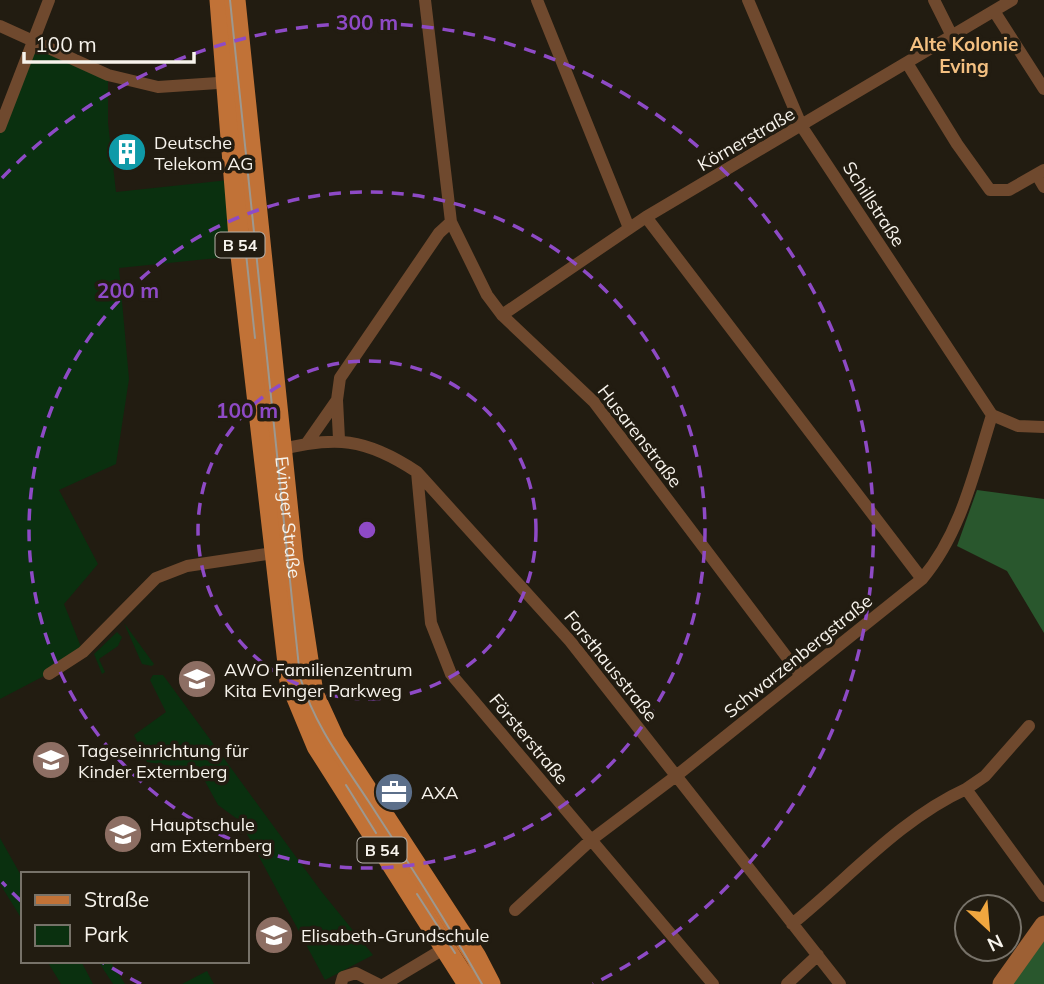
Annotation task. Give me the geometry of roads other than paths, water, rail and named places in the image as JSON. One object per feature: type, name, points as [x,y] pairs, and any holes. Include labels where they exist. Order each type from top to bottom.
[{"type":"main road","name":"Evinger Straße","points":[[220,0],[235,82]]},
{"type":"main road","name":"Evinger Straße","points":[[235,0],[239,237],[274,452],[284,552],[287,664],[301,713],[355,809],[468,984]]},
{"type":"main road","name":"Evinger Straße","points":[[284,552],[313,693],[321,716],[476,957],[490,984]]},
{"type":"main road","points":[[1002,984],[1044,925]]},
{"type":"street","points":[[0,127],[49,0]]},
{"type":"street","name":"Husarenstraße","points":[[425,0],[451,222],[487,295],[502,315],[594,402],[801,676]]},
{"type":"street","points":[[537,0],[629,228]]},
{"type":"street","name":"Schillstraße","points":[[748,0],[802,127],[992,415]]},
{"type":"street","points":[[934,0],[952,36]]},
{"type":"street","name":"Körnerstraße","points":[[502,315],[646,217],[802,127],[1012,0]]},
{"type":"street","points":[[995,11],[1044,89]]},
{"type":"street","points":[[0,26],[108,75],[158,87],[235,82]]},
{"type":"street","points":[[908,63],[957,144],[990,190],[1009,190],[1040,172],[1044,187]]},
{"type":"street","points":[[646,217],[922,579]]},
{"type":"street","points":[[339,439],[337,400],[340,378],[439,233],[451,222]]},
{"type":"street","points":[[307,443],[337,400]]},
{"type":"street","points":[[992,415],[1018,426],[1044,427]]},
{"type":"street","name":"Schwarzenbergstraße","points":[[515,910],[591,840],[676,776],[922,579],[936,563],[954,528],[992,415]]},
{"type":"street","name":"Forsthausstraße","points":[[274,452],[307,443],[339,439],[387,452],[417,472],[570,641],[841,984]]},
{"type":"street","name":"Försterstraße","points":[[417,472],[431,623],[440,652],[451,674],[713,984]]},
{"type":"street","points":[[49,674],[83,652],[156,578],[187,566],[284,552]]},
{"type":"street","points":[[792,924],[917,817],[985,776],[1029,726]]},
{"type":"street","points":[[967,789],[1044,895]]},
{"type":"street","points":[[385,984],[445,948]]},
{"type":"street","points":[[787,984],[818,955]]},
{"type":"street","points":[[341,984],[343,977],[356,973],[378,984]]},
{"type":"tram line","points":[[230,0],[300,677],[313,711],[330,742],[427,892],[482,984]]},
{"type":"tram line","points":[[245,244],[255,338]]},
{"type":"tram line","points":[[346,785],[376,833]]},
{"type":"tram line","points":[[417,894],[455,953]]},
{"type":"place","name":"Deutsche Telekom AG","points":[[127,152]]},
{"type":"place","name":"AWO Familienzentrum Kita Evinger Parkweg","points":[[197,679]]},
{"type":"place","name":"Tageseinrichtung für Kinder Externberg","points":[[51,760]]},
{"type":"place","name":"AXA","points":[[394,792]]},
{"type":"place","name":"Hauptschule am Externberg","points":[[123,834]]},
{"type":"place","name":"Elisabeth-Grundschule","points":[[274,935]]},
{"type":"district","name":"Alte Kolonie Eving","points":[[964,55]]}]
